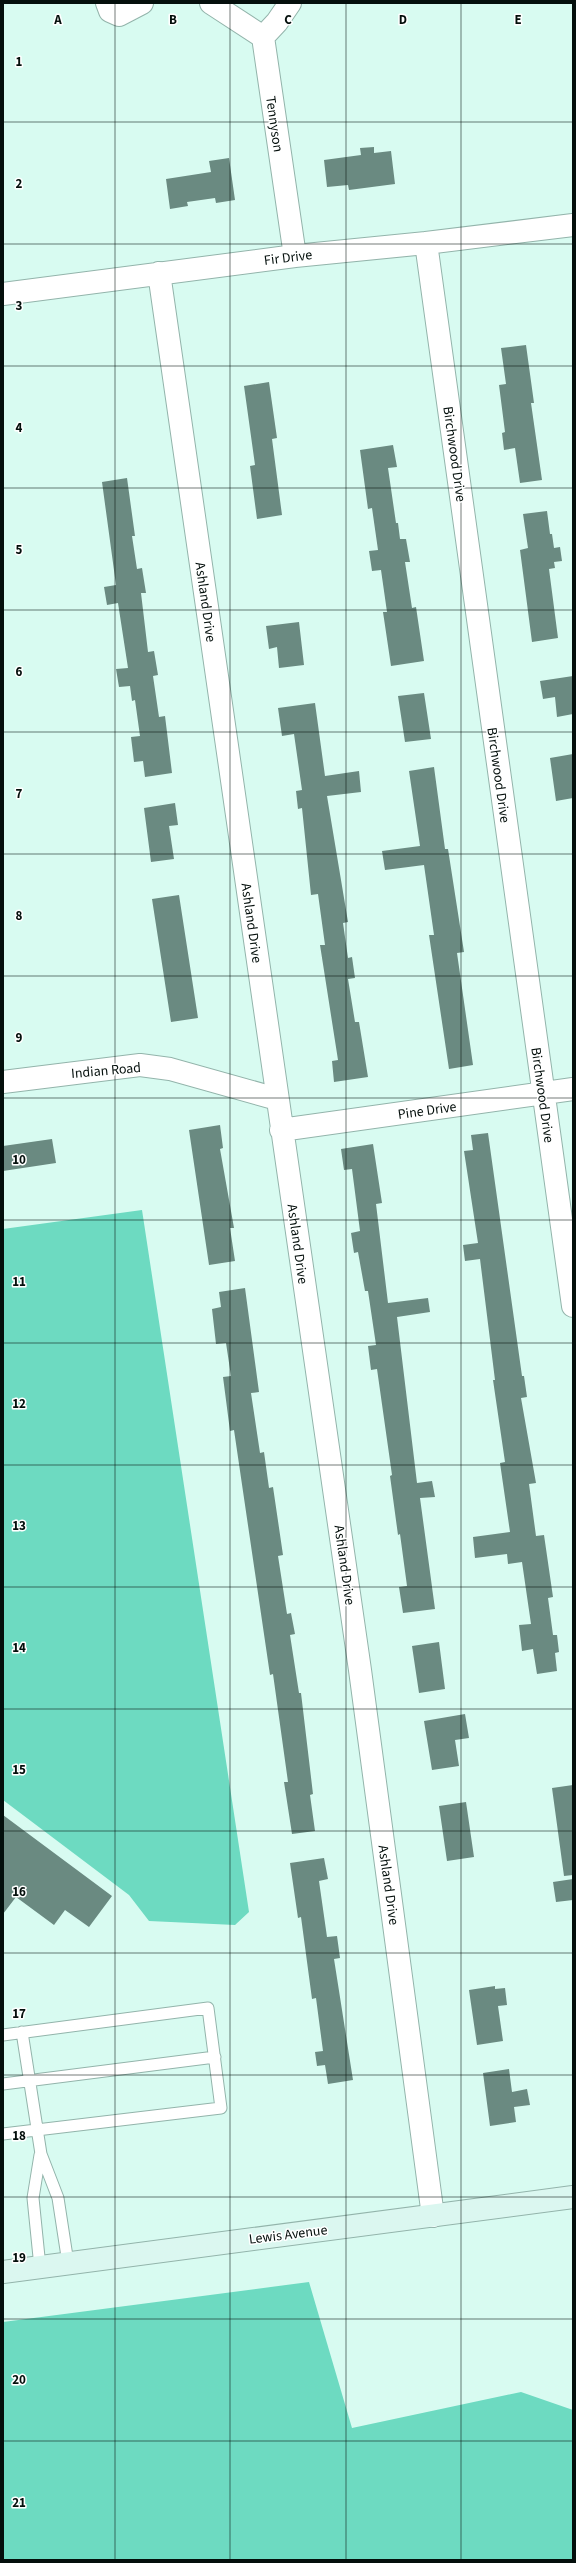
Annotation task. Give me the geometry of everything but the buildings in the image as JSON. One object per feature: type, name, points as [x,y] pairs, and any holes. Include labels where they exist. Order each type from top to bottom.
[{"type":"main road","name":"Lewis Avenue","points":[[3,2272],[573,2197]]},
{"type":"street","points":[[107,3],[110,11],[119,15],[142,3]]},
{"type":"street","points":[[211,3],[262,37],[278,22],[290,3]]},
{"type":"street","name":"Tennyson","points":[[262,37],[294,256]]},
{"type":"street","name":"Fir Drive","points":[[3,294],[294,256],[426,243],[573,225]]},
{"type":"street","name":"Birchwood Drive","points":[[426,243],[573,1306]]},
{"type":"street","name":"Ashland Drive","points":[[159,273],[281,1130],[359,1663],[433,2216]]},
{"type":"street","name":"Indian Road","points":[[3,1082],[140,1065],[170,1069],[277,1099]]},
{"type":"street","name":"Pine Drive","points":[[281,1130],[573,1089]]},
{"type":"lane","points":[[3,2035],[208,2008],[221,2108],[3,2134]]},
{"type":"lane","points":[[22,2032],[41,2154],[58,2198],[68,2263]]},
{"type":"lane","points":[[3,2084],[215,2057]]},
{"type":"lane","points":[[40,2267],[33,2198],[41,2154]]},
{"type":"green space","points":[[142,1210],[249,1912],[235,1925],[149,1921],[129,1895],[3,1800],[3,1229]]},
{"type":"green space","points":[[309,2282],[352,2428],[521,2392],[573,2410],[573,2560],[3,2560],[3,2322]]}]
